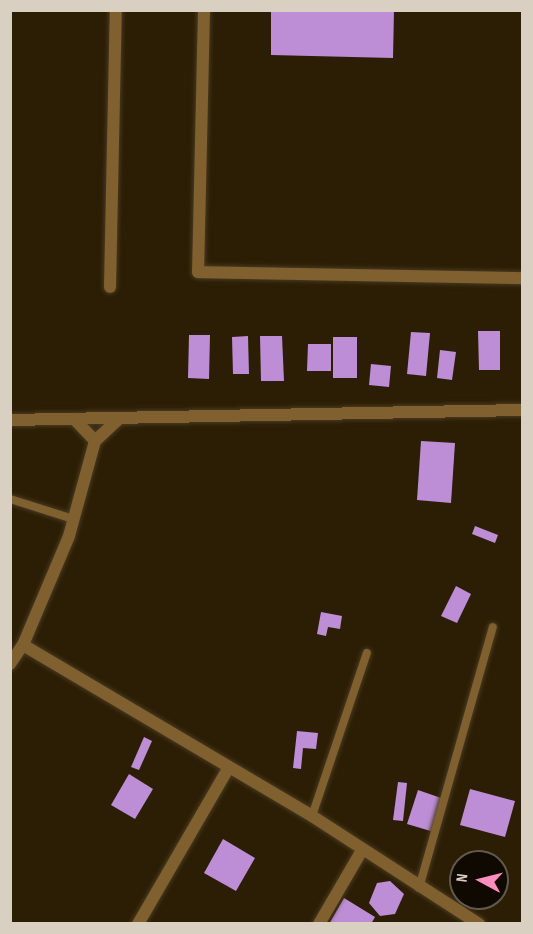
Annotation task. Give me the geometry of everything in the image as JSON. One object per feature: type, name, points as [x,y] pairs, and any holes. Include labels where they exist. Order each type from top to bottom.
[{"type":"street","points":[[110,287],[116,10]]},
{"type":"street","points":[[204,10],[198,272],[522,278]]},
{"type":"street","points":[[10,420],[522,410]]},
{"type":"street","points":[[10,664],[23,645],[73,519],[95,441],[119,419]]},
{"type":"street","points":[[75,420],[95,441]]},
{"type":"street","points":[[23,645],[312,816],[464,920],[479,924]]},
{"type":"street","points":[[138,924],[229,767]]},
{"type":"street","points":[[319,924],[362,850]]},
{"type":"lane","points":[[10,499],[73,519]]},
{"type":"lane","points":[[419,888],[493,627]]},
{"type":"lane","points":[[312,816],[367,653]]},
{"type":"building","points":[[271,10],[394,10],[393,58],[271,55]]},
{"type":"building","points":[[478,331],[500,331],[500,370],[479,370]]},
{"type":"building","points":[[411,332],[430,333],[426,376],[407,374]]},
{"type":"building","points":[[189,335],[210,335],[209,379],[188,378]]},
{"type":"building","points":[[248,336],[249,374],[233,374],[232,337]]},
{"type":"building","points":[[260,336],[282,336],[284,381],[261,381]]},
{"type":"building","points":[[333,337],[357,337],[357,378],[333,378]]},
{"type":"building","points":[[308,344],[331,344],[331,371],[307,371]]},
{"type":"building","points":[[440,350],[456,352],[452,380],[437,378]]},
{"type":"building","points":[[371,364],[391,366],[389,387],[369,385]]},
{"type":"building","points":[[421,441],[455,443],[451,503],[417,500]]},
{"type":"building","points":[[475,526],[498,535],[495,543],[472,534]]},
{"type":"building","points":[[456,586],[471,594],[457,623],[441,616]]},
{"type":"building","points":[[321,612],[342,616],[340,629],[328,627],[326,636],[317,634]]},
{"type":"building","points":[[297,731],[318,733],[316,749],[303,748],[301,769],[293,768]]},
{"type":"building","points":[[144,737],[152,741],[139,770],[131,767]]},
{"type":"building","points":[[129,774],[153,789],[135,819],[111,805]]},
{"type":"building","points":[[398,782],[407,783],[403,821],[393,820]]},
{"type":"building","points":[[470,789],[515,801],[505,837],[460,825]]},
{"type":"building","points":[[418,790],[444,799],[434,832],[407,824]]},
{"type":"building","points":[[223,839],[255,858],[236,891],[204,873]]},
{"type":"building","points":[[390,881],[404,894],[395,914],[380,916],[369,903],[377,883]]},
{"type":"building","points":[[344,898],[375,917],[371,924],[329,924]]}]
